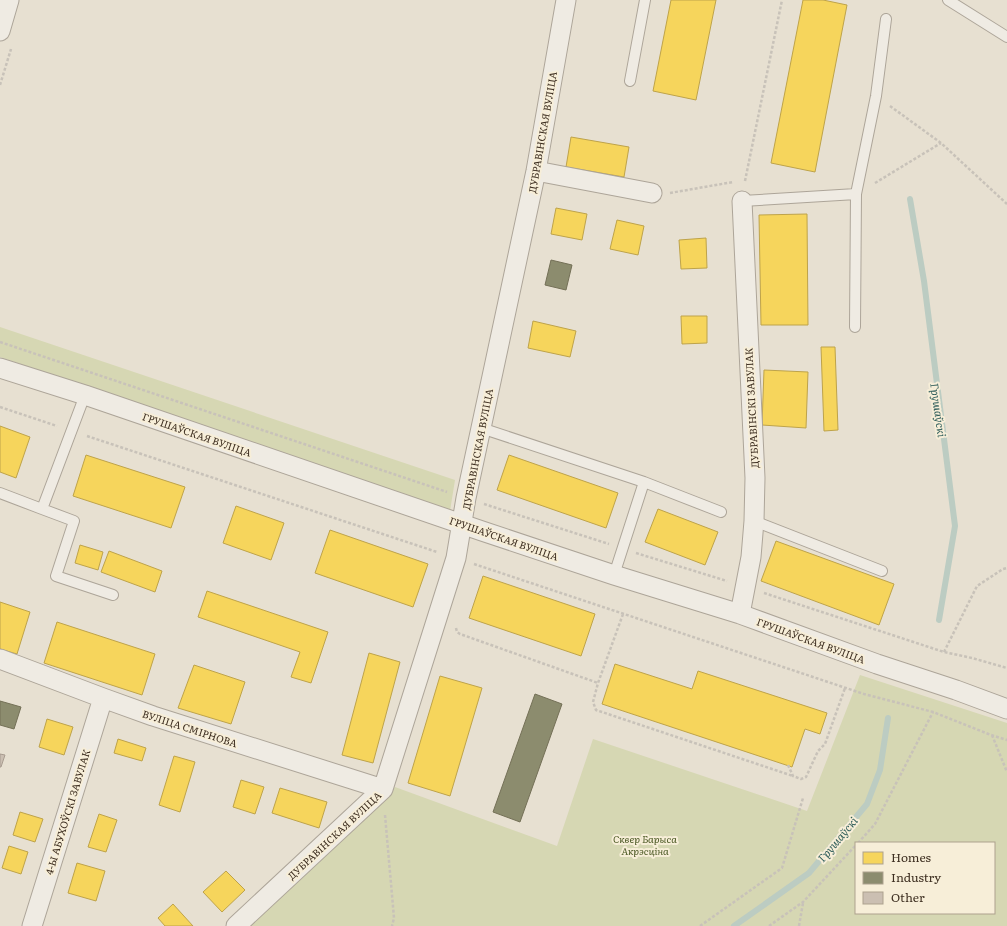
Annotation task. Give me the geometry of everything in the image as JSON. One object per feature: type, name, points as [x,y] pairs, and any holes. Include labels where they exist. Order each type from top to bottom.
[{"type":"street","points":[[0,31],[9,0]]},
{"type":"street","name":"ДУБРАВІНСКАЯ ВУЛІЦА","points":[[236,926],[383,789],[456,558],[466,498],[536,171],[566,0]]},
{"type":"street","points":[[536,171],[652,193]]},
{"type":"street","name":"ДУБРАВІНСКІ ЗАВУЛАК","points":[[740,614],[752,557],[754,521],[754,470],[742,201]]},
{"type":"street","name":"ГРУШАЎСКАЯ ВУЛІЦА","points":[[0,368],[85,395],[462,525],[614,575],[740,614],[1007,709]]},
{"type":"street","name":"ВУЛІЦА СМІРНОВА","points":[[0,659],[153,716],[383,789]]},
{"type":"street","name":"4-Ы АБУХОЎСКІ ЗАВУЛАК","points":[[32,926],[102,698]]},
{"type":"lane","points":[[630,81],[645,0]]},
{"type":"lane","points":[[948,0],[1007,36]]},
{"type":"lane","points":[[855,327],[856,194],[876,96],[886,19]]},
{"type":"lane","points":[[742,201],[856,194]]},
{"type":"lane","points":[[42,509],[85,395]]},
{"type":"lane","points":[[481,428],[644,482],[721,512]]},
{"type":"lane","points":[[614,575],[644,482]]},
{"type":"lane","points":[[0,493],[74,521],[56,576],[113,595]]},
{"type":"lane","points":[[754,521],[882,571]]},
{"type":"path","points":[[742,201],[782,0]]},
{"type":"path","points":[[876,96],[941,143],[1007,204]]},
{"type":"path","points":[[856,194],[941,143]]},
{"type":"path","points":[[652,193],[662,194],[746,180]]},
{"type":"path","points":[[0,342],[466,498],[944,652],[1007,668]]},
{"type":"path","points":[[0,407],[845,688],[933,712],[1007,740]]},
{"type":"path","points":[[472,571],[474,564]]},
{"type":"path","points":[[944,652],[977,586],[1003,569],[1007,568]]},
{"type":"path","points":[[623,614],[598,683],[593,702],[596,710],[801,779],[806,777],[818,751],[825,744],[845,688]]},
{"type":"path","points":[[458,621],[456,628],[457,632],[460,634],[598,683]]},
{"type":"path","points":[[859,842],[875,824],[933,712]]},
{"type":"path","points":[[992,735],[1007,772]]},
{"type":"path","points":[[788,765],[793,776]]},
{"type":"path","points":[[383,789],[394,918],[392,926]]},
{"type":"path","points":[[700,926],[782,868],[803,798]]},
{"type":"path","points":[[769,926],[803,902],[855,846]]},
{"type":"path","points":[[799,926],[803,902]]},
{"type":"green space","points":[[0,327],[455,480],[450,511],[0,357]]},
{"type":"green space","name":"Сквер Барыса Акрэсціна","points":[[860,675],[1007,723],[1007,926],[247,926],[395,787],[557,846],[593,739],[807,811]]},
{"type":"building: Homes","points":[[671,0],[716,0],[696,100],[653,91]]},
{"type":"building: Homes","points":[[803,0],[823,0],[847,5],[815,172],[771,163]]},
{"type":"building: Homes","points":[[571,137],[629,147],[624,177],[566,167]]},
{"type":"building: Homes","points":[[556,208],[587,214],[582,240],[551,234]]},
{"type":"building: Homes","points":[[807,214],[808,325],[761,325],[759,215]]},
{"type":"building: Homes","points":[[617,220],[644,226],[638,255],[610,249]]},
{"type":"building: Homes","points":[[706,238],[707,268],[681,269],[679,240]]},
{"type":"building: Homes","points":[[681,316],[707,316],[707,343],[682,344]]},
{"type":"building: Homes","points":[[533,321],[576,331],[570,357],[528,348]]},
{"type":"building: Homes","points":[[821,347],[835,347],[838,430],[824,431]]},
{"type":"building: Homes","points":[[764,370],[808,372],[806,428],[762,425]]},
{"type":"building: Homes","points":[[0,426],[30,437],[16,478],[0,472]]},
{"type":"building: Homes","points":[[86,455],[185,487],[171,528],[73,496]]},
{"type":"building: Homes","points":[[509,455],[618,493],[606,528],[497,490]]},
{"type":"building: Homes","points":[[236,506],[284,523],[271,560],[223,543]]},
{"type":"building: Homes","points":[[658,509],[718,532],[705,565],[645,542]]},
{"type":"building: Homes","points":[[330,530],[428,564],[413,607],[315,573]]},
{"type":"building: Homes","points":[[776,541],[894,584],[879,625],[761,581]]},
{"type":"building: Homes","points":[[80,545],[103,552],[98,570],[75,563]]},
{"type":"building: Homes","points":[[109,551],[162,571],[155,592],[101,572]]},
{"type":"building: Homes","points":[[483,576],[595,614],[581,656],[469,618]]},
{"type":"building: Homes","points":[[207,591],[328,632],[311,683],[291,677],[300,652],[198,617]]},
{"type":"building: Homes","points":[[0,602],[30,612],[17,654],[0,649]]},
{"type":"building: Homes","points":[[57,622],[155,654],[142,695],[44,663]]},
{"type":"building: Homes","points":[[369,653],[400,662],[373,763],[342,755]]},
{"type":"building: Homes","points":[[615,664],[692,689],[698,671],[827,713],[820,734],[805,729],[792,767],[602,704]]},
{"type":"building: Homes","points":[[194,665],[245,682],[231,724],[178,708]]},
{"type":"building: Homes","points":[[440,676],[482,688],[450,796],[408,783]]},
{"type":"building: Homes","points":[[47,719],[73,727],[64,755],[39,747]]},
{"type":"building: Homes","points":[[118,739],[146,748],[142,761],[114,753]]},
{"type":"building: Homes","points":[[174,756],[195,762],[180,812],[159,805]]},
{"type":"building: Homes","points":[[241,780],[264,787],[255,814],[233,807]]},
{"type":"building: Homes","points":[[280,788],[327,802],[319,828],[272,813]]},
{"type":"building: Homes","points":[[20,812],[43,819],[35,842],[13,835]]},
{"type":"building: Homes","points":[[99,814],[117,820],[106,852],[88,847]]},
{"type":"building: Homes","points":[[9,846],[28,852],[21,874],[2,868]]},
{"type":"building: Homes","points":[[77,863],[105,871],[96,901],[68,893]]},
{"type":"building: Homes","points":[[226,871],[245,890],[222,912],[203,892]]},
{"type":"building: Homes","points":[[173,904],[193,926],[165,926],[158,918]]},
{"type":"building: Industry","points":[[551,260],[572,265],[566,290],[545,285]]},
{"type":"building: Industry","points":[[535,694],[562,704],[520,822],[493,812]]},
{"type":"building: Industry","points":[[0,701],[21,707],[14,729],[0,725]]},
{"type":"building: Other","points":[[0,754],[5,755],[1,767],[0,767]]},
{"type":"waterway","name":"Грушаўскі","points":[[910,199],[924,281],[955,526],[939,620]]},
{"type":"waterway","name":"Грушаўскі","points":[[734,926],[809,873],[867,804],[880,770],[888,718]]}]
